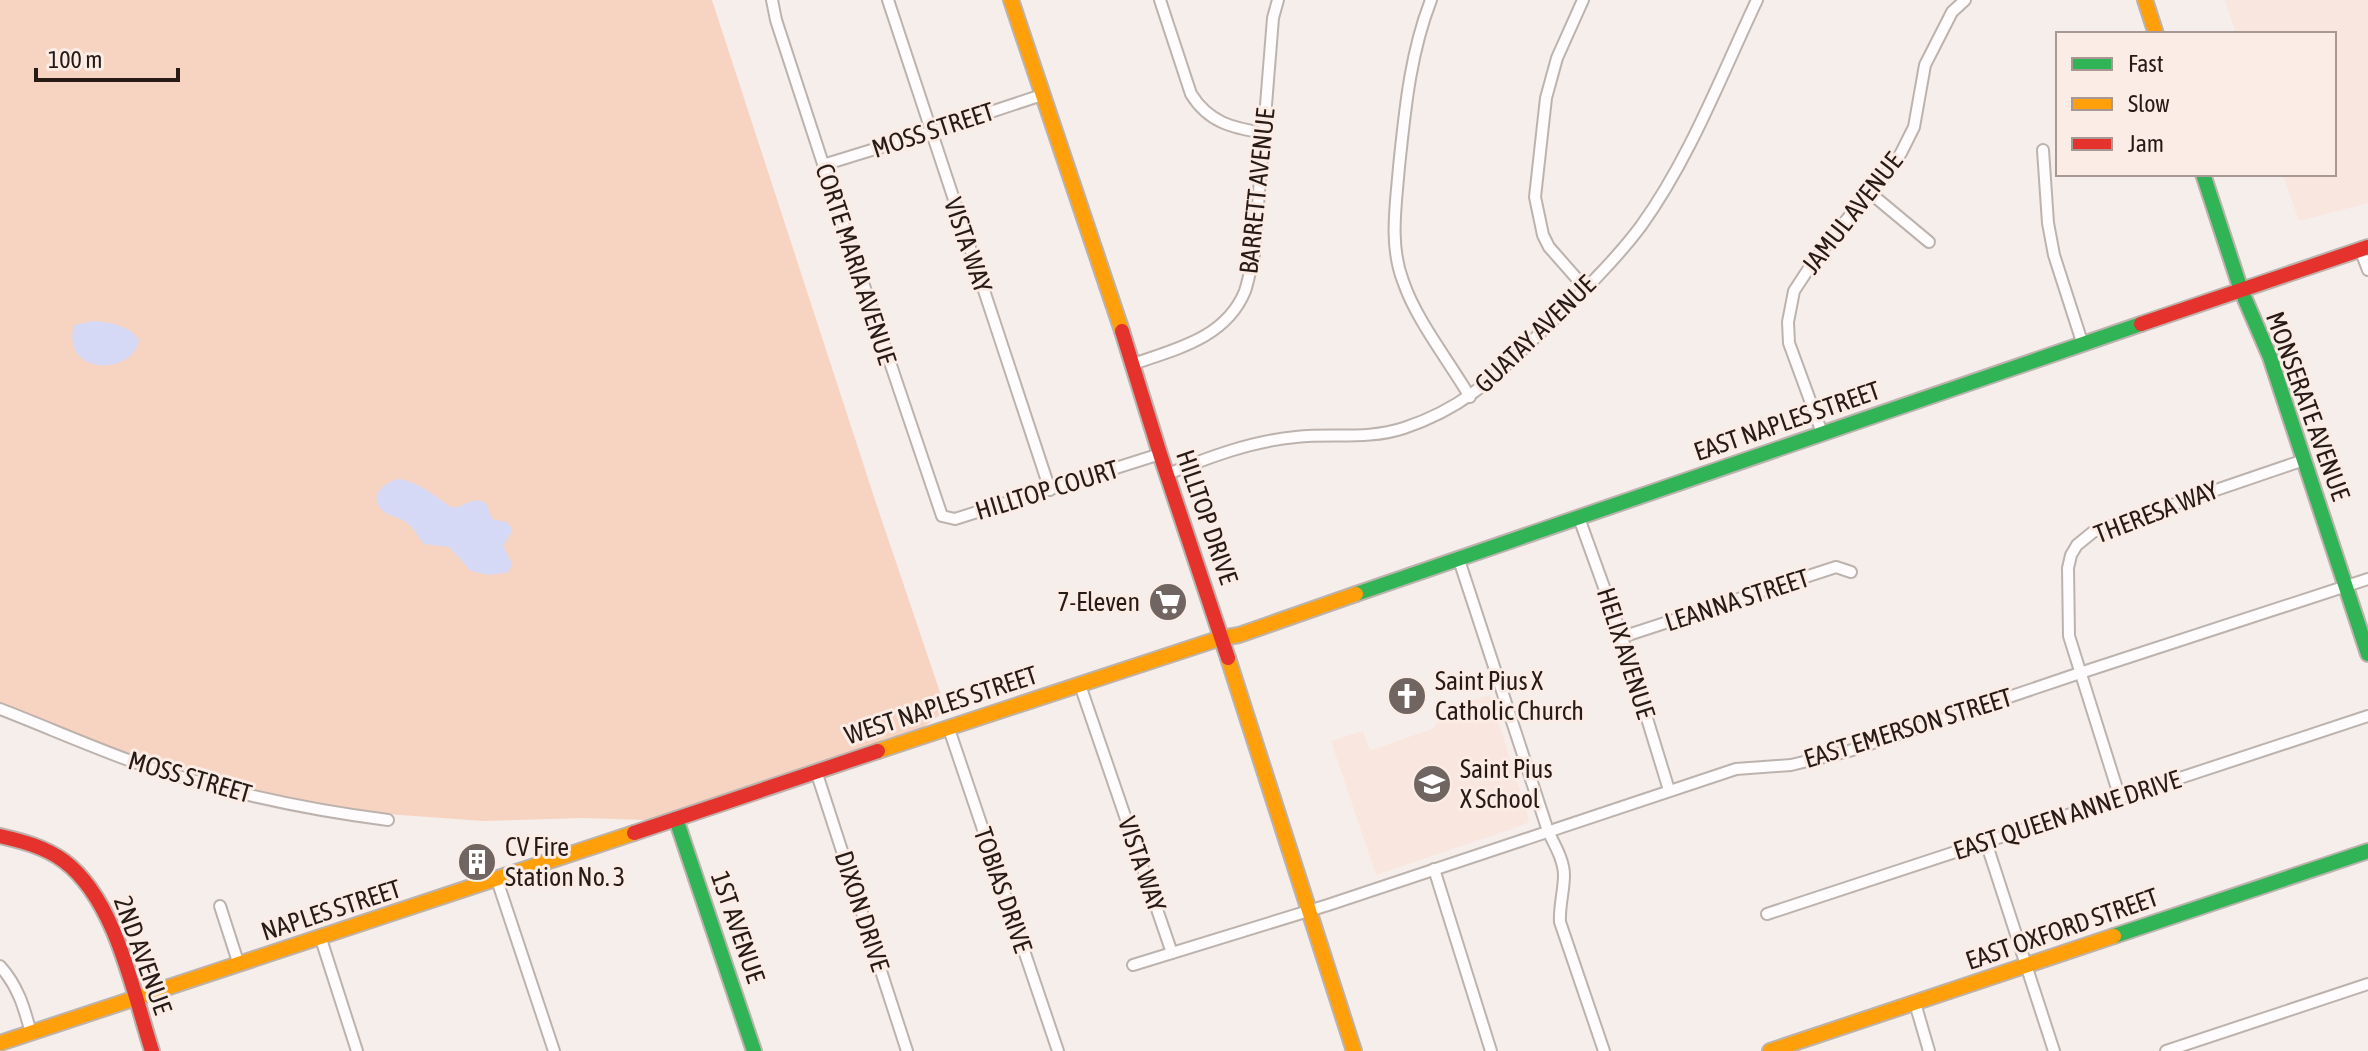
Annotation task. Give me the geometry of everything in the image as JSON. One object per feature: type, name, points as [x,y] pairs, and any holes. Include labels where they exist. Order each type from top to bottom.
[{"type":"street","name":"CORTE MARIA AVENUE","points":[[772,0],[823,165],[938,508]]},
{"type":"street","name":"VISTA WAY","points":[[888,0],[1050,490]]},
{"type":"street","name":"HILLTOP DRIVE","points":[[1011,0],[1133,364],[1354,1051]]},
{"type":"street","points":[[1160,0],[1196,103],[1224,125],[1264,133]]},
{"type":"street","name":"BARRETT AVENUE","points":[[1133,364],[1199,340],[1216,329],[1244,292],[1254,254],[1273,18],[1278,0]]},
{"type":"street","points":[[1431,0],[1411,64],[1396,208],[1396,251],[1409,298],[1470,397]]},
{"type":"street","points":[[1583,0],[1557,58],[1546,98],[1535,197],[1543,235],[1549,247],[1586,289]]},
{"type":"street","name":"GUATAY AVENUE","points":[[1168,474],[1238,448],[1281,439],[1376,435],[1400,429],[1447,411],[1489,383],[1586,289],[1640,227],[1677,170],[1757,0]]},
{"type":"street","name":"JAMUL AVENUE","points":[[1822,433],[1789,343],[1788,322],[1796,285],[1901,153],[1914,127],[1925,65],[1952,12],[1965,0]]},
{"type":"street","points":[[2145,0],[2155,32]]},
{"type":"street","name":"MOSS STREET","points":[[823,165],[1042,95]]},
{"type":"street","points":[[2043,150],[2048,223],[2054,255],[2083,345]]},
{"type":"street","name":"MONSERATE AVENUE","points":[[2204,176],[2241,290],[2270,357],[2368,654]]},
{"type":"street","points":[[1869,192],[1929,242]]},
{"type":"street","points":[[2364,248],[2368,270]]},
{"type":"street","name":"EAST NAPLES STREET","points":[[1221,638],[1234,637],[2364,248]]},
{"type":"street","name":"HILLTOP COURT","points":[[938,508],[942,516],[955,519],[1160,454]]},
{"type":"street","name":"THERESA WAY","points":[[2120,798],[2069,636],[2068,568],[2071,555],[2077,545],[2093,532],[2304,460]]},
{"type":"street","name":"HELIX AVENUE","points":[[1579,518],[1622,637],[1669,790]]},
{"type":"street","points":[[1459,560],[1564,873],[1560,922],[1604,1051]]},
{"type":"street","name":"LEANNA STREET","points":[[1622,637],[1836,567],[1851,572]]},
{"type":"street","name":"EAST EMERSON STREET","points":[[1133,965],[1308,911],[1736,769],[1825,759],[2368,579]]},
{"type":"street","name":"WEST NAPLES STREET","points":[[676,819],[1221,638]]},
{"type":"street","name":"VISTA WAY","points":[[1080,685],[1172,953]]},
{"type":"street","name":"MOSS STREET","points":[[0,709],[75,740],[233,792],[312,810],[388,820]]},
{"type":"street","name":"EAST QUEEN ANNE DRIVE","points":[[1767,914],[2368,716]]},
{"type":"street","name":"TOBIAS DRIVE","points":[[949,729],[1058,1051]]},
{"type":"street","name":"DIXON DRIVE","points":[[816,771],[907,1051]]},
{"type":"street","name":"NAPLES STREET","points":[[0,1043],[676,819]]},
{"type":"street","name":"1ST AVENUE","points":[[676,819],[754,1051]]},
{"type":"street","name":"2ND AVENUE","points":[[0,836],[43,849],[67,863],[90,887],[110,924],[152,1051]]},
{"type":"street","points":[[1986,842],[2054,1051]]},
{"type":"street","name":"EAST OXFORD STREET","points":[[1770,1051],[2368,851]]},
{"type":"street","points":[[1434,869],[1491,1051]]},
{"type":"street","points":[[497,880],[554,1051]]},
{"type":"street","points":[[220,906],[239,965]]},
{"type":"street","points":[[321,939],[357,1051]]},
{"type":"street","points":[[0,966],[15,984],[31,1033]]},
{"type":"street","points":[[2166,1051],[2368,984]]},
{"type":"street","points":[[1915,1003],[1929,1051]]},
{"type":"shaded area","points":[[0,0],[712,0],[946,710],[893,750],[677,821],[582,818],[483,821],[360,812],[311,805],[157,769],[0,707]]},
{"type":"shaded area","points":[[2225,0],[2368,0],[2368,203],[2299,221],[2284,176],[2336,176],[2336,32],[2235,32]]},
{"type":"shaded area","name":"Saint Pius X School","points":[[1490,695],[1529,820],[1526,824],[1376,875],[1331,741],[1363,731],[1370,751],[1434,728],[1443,710]]},
{"type":"water","points":[[94,321],[130,331],[139,340],[134,352],[112,365],[99,365],[77,354],[72,342],[74,325]]},
{"type":"water","points":[[400,479],[421,487],[451,507],[472,501],[486,503],[492,519],[506,522],[511,527],[503,546],[512,563],[509,572],[489,575],[471,571],[449,547],[424,544],[407,523],[383,511],[378,506],[377,495],[383,486]]},
{"type":"traffic: fast","points":[[2204,176],[2241,290],[2270,357],[2368,654]]},
{"type":"traffic: fast","points":[[1356,594],[2141,324]]},
{"type":"traffic: fast","points":[[676,819],[754,1051]]},
{"type":"traffic: fast","points":[[2114,936],[2368,851]]},
{"type":"traffic: slow","points":[[1011,0],[1122,331]]},
{"type":"traffic: slow","points":[[2145,0],[2155,32]]},
{"type":"traffic: slow","points":[[878,751],[1221,638],[1239,635],[1356,594]]},
{"type":"traffic: slow","points":[[1228,658],[1354,1051]]},
{"type":"traffic: slow","points":[[0,1043],[634,833]]},
{"type":"traffic: slow","points":[[1770,1051],[2114,936]]},
{"type":"traffic: jam","points":[[2141,324],[2368,247]]},
{"type":"traffic: jam","points":[[1122,331],[1228,658]]},
{"type":"traffic: jam","points":[[634,833],[878,751]]},
{"type":"traffic: jam","points":[[0,836],[33,845],[57,856],[82,878],[97,899],[130,975],[152,1051]]},
{"type":"place","name":"7-Eleven","points":[[1168,602]]},
{"type":"place","name":"Saint Pius X Catholic Church","points":[[1407,696]]},
{"type":"place","name":"Saint Pius X School","points":[[1432,784]]},
{"type":"place","name":"CV Fire Station No. 3","points":[[477,862]]}]
